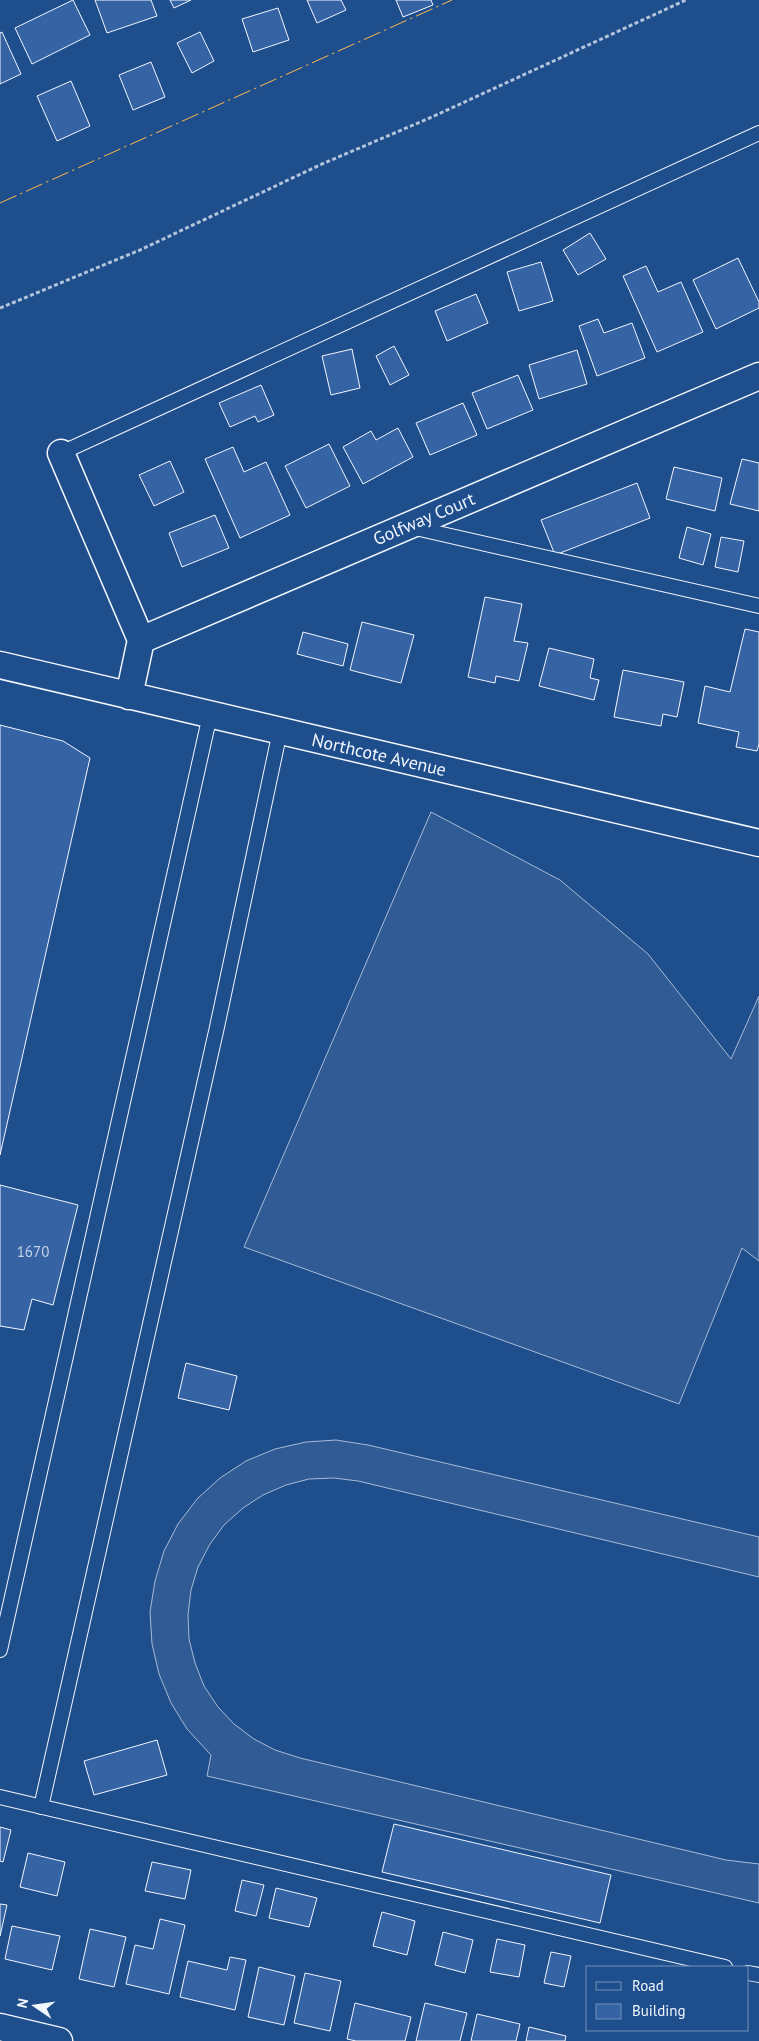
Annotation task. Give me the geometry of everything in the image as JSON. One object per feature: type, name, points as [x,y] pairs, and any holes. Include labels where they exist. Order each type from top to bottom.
[{"type":"street","name":"Golfway Court","points":[[141,640],[408,526],[752,384]]},
{"type":"street","points":[[61,453],[141,640],[129,696]]},
{"type":"street","name":"Northcote Avenue","points":[[0,666],[759,843]]},
{"type":"street","points":[[0,2027],[59,2041]]},
{"type":"lane","points":[[61,453],[759,133]]},
{"type":"lane","points":[[408,526],[759,606]]},
{"type":"lane","points":[[0,1650],[210,715]]},
{"type":"lane","points":[[41,1807],[215,1036],[280,731]]},
{"type":"lane","points":[[0,1797],[721,1966]]},
{"type":"path","points":[[0,308],[140,250],[322,164],[432,117],[686,0]]},
{"type":"shaded area","points":[[431,812],[560,880],[648,954],[731,1059],[759,996],[759,1261],[742,1248],[679,1404],[244,1247]]},
{"type":"shaded area","points":[[336,1440],[368,1445],[759,1537],[759,1577],[358,1481],[334,1478],[309,1479],[286,1485],[263,1495],[243,1508],[224,1525],[210,1544],[198,1567],[191,1590],[188,1615],[189,1639],[195,1663],[204,1686],[218,1707],[234,1724],[254,1739],[275,1750],[300,1758],[726,1860],[759,1864],[759,1903],[207,1776],[211,1755],[187,1729],[171,1703],[159,1674],[152,1644],[150,1612],[155,1581],[164,1551],[178,1524],[197,1499],[220,1478],[246,1461],[275,1449],[306,1442]]},
{"type":"building","points":[[73,0],[90,35],[32,64],[15,28]]},
{"type":"building","points":[[95,0],[151,0],[157,16],[107,33]]},
{"type":"building","points":[[170,0],[191,0],[174,8]]},
{"type":"building","points":[[307,0],[341,0],[346,10],[317,23]]},
{"type":"building","points":[[396,0],[431,0],[433,5],[403,17]]},
{"type":"building","points":[[278,8],[289,40],[253,52],[242,19]]},
{"type":"building","points":[[2,32],[21,74],[0,84],[0,33]]},
{"type":"building","points":[[200,32],[214,61],[192,73],[177,43]]},
{"type":"building","points":[[151,62],[165,97],[133,110],[119,75]]},
{"type":"building","points":[[71,81],[90,126],[57,141],[37,96]]},
{"type":"building","points":[[590,233],[606,259],[578,275],[563,250]]},
{"type":"building","points":[[738,258],[759,302],[759,308],[716,329],[693,280]]},
{"type":"building","points":[[541,262],[553,301],[519,311],[507,272]]},
{"type":"building","points":[[646,266],[658,292],[681,282],[703,332],[657,352],[623,276]]},
{"type":"building","points":[[476,294],[488,323],[447,341],[435,311]]},
{"type":"building","points":[[598,319],[604,333],[632,323],[645,358],[597,376],[579,326]]},
{"type":"building","points":[[394,346],[409,375],[390,385],[376,356]]},
{"type":"building","points":[[352,349],[360,388],[331,395],[322,356]]},
{"type":"building","points":[[577,350],[587,384],[539,399],[529,365]]},
{"type":"building","points":[[518,375],[533,410],[487,429],[472,393]]},
{"type":"building","points":[[261,385],[274,415],[258,422],[255,416],[230,427],[219,403]]},
{"type":"building","points":[[463,403],[477,435],[430,455],[416,423]]},
{"type":"building","points":[[398,428],[413,457],[363,484],[343,447],[371,431],[376,440]]},
{"type":"building","points":[[329,444],[350,486],[306,508],[285,466]]},
{"type":"building","points":[[233,447],[244,472],[266,462],[290,515],[240,538],[205,459]]},
{"type":"building","points":[[742,459],[759,463],[759,511],[730,504]]},
{"type":"building","points":[[170,461],[184,492],[154,506],[139,475]]},
{"type":"building","points":[[674,467],[722,478],[715,511],[666,499]]},
{"type":"building","points":[[637,483],[650,518],[555,555],[541,520]]},
{"type":"building","points":[[215,515],[229,548],[182,567],[169,533]]},
{"type":"building","points":[[687,527],[711,534],[703,565],[679,558]]},
{"type":"building","points":[[721,537],[744,541],[738,572],[715,567]]},
{"type":"building","points":[[485,597],[522,604],[514,641],[528,643],[519,681],[496,676],[495,683],[468,677]]},
{"type":"building","points":[[362,622],[414,635],[401,683],[350,670]]},
{"type":"building","points":[[745,629],[759,632],[759,744],[757,751],[736,747],[739,732],[698,723],[705,686],[730,692]]},
{"type":"building","points":[[303,632],[348,644],[343,666],[297,654]]},
{"type":"building","points":[[549,648],[594,659],[590,678],[599,680],[594,700],[539,686]]},
{"type":"building","points":[[623,670],[684,682],[677,717],[663,714],[661,726],[614,717]]},
{"type":"building","points":[[0,725],[63,741],[90,758],[0,1155]]},
{"type":"building","points":[[0,1185],[78,1205],[53,1305],[32,1299],[24,1330],[0,1326]]},
{"type":"building","points":[[186,1363],[237,1376],[229,1410],[178,1398]]},
{"type":"building","points":[[157,1740],[167,1775],[94,1795],[84,1761]]},
{"type":"building","points":[[394,1824],[611,1875],[600,1923],[382,1872]]},
{"type":"building","points":[[0,1827],[11,1830],[3,1862],[0,1861]]},
{"type":"building","points":[[28,1853],[65,1862],[57,1896],[20,1887]]},
{"type":"building","points":[[152,1862],[191,1870],[185,1899],[145,1891]]},
{"type":"building","points":[[242,1880],[264,1885],[256,1916],[235,1911]]},
{"type":"building","points":[[276,1888],[317,1898],[309,1927],[269,1918]]},
{"type":"building","points":[[0,1904],[7,1905],[0,1936]]},
{"type":"building","points":[[382,1912],[415,1921],[407,1955],[373,1946]]},
{"type":"building","points":[[160,1919],[185,1925],[169,1994],[126,1984],[135,1945],[153,1949]]},
{"type":"building","points":[[12,1926],[60,1936],[52,1970],[5,1959]]},
{"type":"building","points":[[90,1929],[126,1937],[114,1987],[79,1979]]},
{"type":"building","points":[[443,1932],[473,1940],[465,1973],[435,1965]]},
{"type":"building","points":[[497,1939],[525,1945],[519,1977],[490,1972]]},
{"type":"building","points":[[551,1952],[571,1956],[564,1987],[544,1983]]},
{"type":"building","points":[[230,1957],[246,1960],[235,2010],[180,1997],[188,1961],[227,1970]]},
{"type":"building","points":[[259,1967],[295,1976],[284,2025],[248,2017]]},
{"type":"building","points":[[305,1973],[341,1981],[330,2031],[294,2023]]},
{"type":"building","points":[[355,2003],[411,2017],[405,2041],[356,2041],[347,2039]]},
{"type":"building","points":[[425,2003],[467,2013],[460,2041],[416,2041]]},
{"type":"building","points":[[477,2014],[520,2024],[516,2041],[471,2041]]},
{"type":"building","points":[[529,2027],[566,2036],[565,2041],[526,2041]]},
{"type":"power","points":[[0,203],[452,0]]}]
